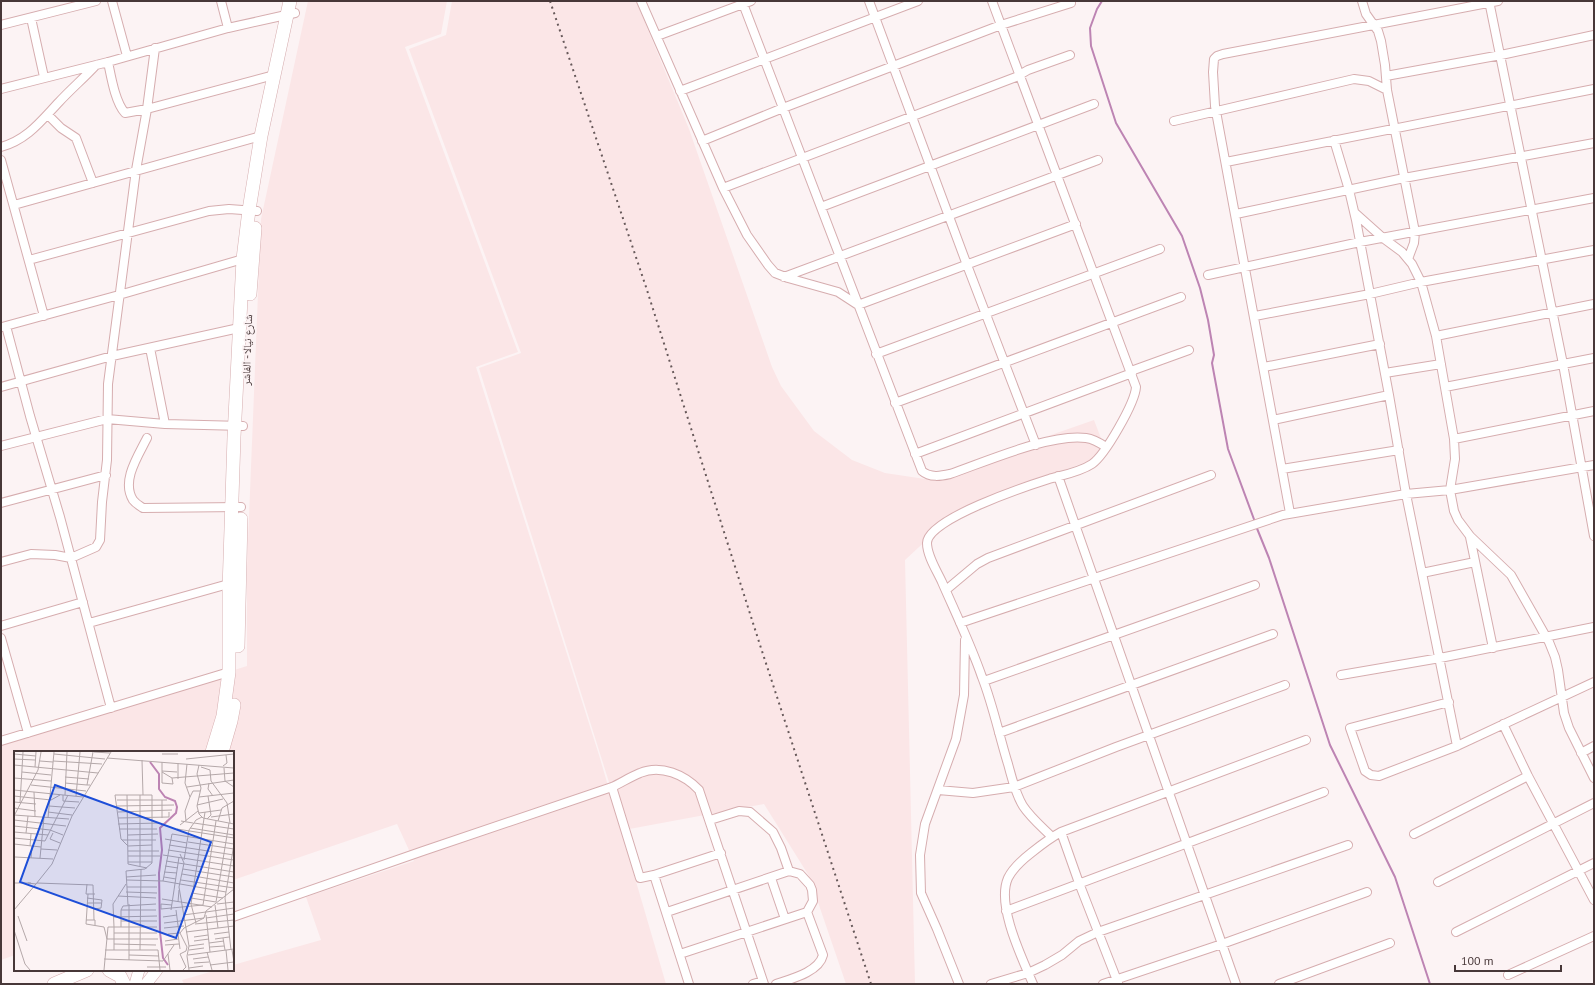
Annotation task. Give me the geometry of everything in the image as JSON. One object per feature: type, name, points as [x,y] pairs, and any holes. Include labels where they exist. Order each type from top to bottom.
[{"type":"highway","name":"شارع نيالا - الفاشر","points":[[239,426],[249,308],[253,210],[261,136],[274,75],[293,7]]},
{"type":"highway","name":"شارع نيالا - الفاشر","points":[[230,702],[239,426],[239,328],[243,259],[269,137],[293,7]]},
{"type":"highway","name":"شارع نيالا - الفاشر","points":[[230,702],[229,672],[233,644]]},
{"type":"highway","points":[[215,751],[222,720],[230,702]]},
{"type":"highway","points":[[54,984],[87,971]]},
{"type":"highway","points":[[112,971],[120,976],[124,984]]},
{"type":"main road","points":[[135,984],[139,971]]},
{"type":"main road","points":[[145,984],[149,971]]},
{"type":"main road","points":[[145,984],[156,971]]},
{"type":"street","points":[[1,25],[96,1]]},
{"type":"street","points":[[112,1],[127,56]]},
{"type":"street","points":[[221,1],[228,28]]},
{"type":"street","points":[[641,1],[723,188],[747,235],[768,265],[775,273],[808,285],[838,292],[858,305]]},
{"type":"street","points":[[869,1],[985,313],[1036,445]]},
{"type":"street","points":[[680,91],[918,1]]},
{"type":"street","points":[[992,1],[1136,386],[1134,396],[1124,418],[1094,463],[971,509],[949,519],[935,530],[928,538],[927,546],[984,681],[1017,795],[1027,812],[1052,837]]},
{"type":"street","points":[[1362,1],[1366,14],[1378,31],[1381,41],[1387,90],[1415,232],[1414,243],[1408,259]]},
{"type":"street","points":[[657,36],[745,2],[782,108],[895,403],[924,473],[943,476],[1050,441],[1080,438],[1094,440],[1106,447]]},
{"type":"street","points":[[1290,514],[1246,267],[1216,112],[1213,62],[1217,56],[1492,2],[1541,260],[1573,415],[1594,536]]},
{"type":"street","points":[[702,141],[782,108],[1002,25],[1071,3]]},
{"type":"street","points":[[1,89],[108,62],[228,28],[293,7]]},
{"type":"street","points":[[31,18],[44,77]]},
{"type":"street","points":[[1386,76],[1501,55],[1594,35]]},
{"type":"street","points":[[1,562],[31,554],[55,555],[71,558],[96,547],[100,540],[102,502],[107,460],[108,384],[136,170],[147,109],[155,48]]},
{"type":"street","points":[[723,188],[1070,55]]},
{"type":"street","points":[[108,62],[121,108],[125,112],[147,109],[274,75]]},
{"type":"street","points":[[1,147],[12,144],[23,138],[97,65]]},
{"type":"street","points":[[1174,121],[1354,79],[1369,81],[1387,90]]},
{"type":"street","points":[[1226,162],[1594,89]]},
{"type":"street","points":[[820,207],[1094,104]]},
{"type":"street","points":[[48,115],[76,138],[93,183]]},
{"type":"street","points":[[14,205],[261,136]]},
{"type":"street","points":[[1334,140],[1350,190],[1355,213],[1380,344],[1406,494],[1457,746]]},
{"type":"street","points":[[1236,214],[1404,178],[1594,143]]},
{"type":"street","points":[[1,160],[44,316]]},
{"type":"street","points":[[784,277],[1098,160]]},
{"type":"street","points":[[1208,275],[1360,242],[1594,198]]},
{"type":"street","points":[[29,260],[209,211],[229,209],[253,210]]},
{"type":"street","points":[[1355,213],[1408,259],[1416,270],[1421,282],[1436,336],[1454,439],[1455,459],[1450,490],[1454,512],[1470,536],[1511,575],[1546,637],[1552,649],[1556,663],[1561,697],[1569,728],[1594,778]]},
{"type":"street","points":[[858,305],[1076,224]]},
{"type":"street","points":[[876,354],[1160,249]]},
{"type":"street","points":[[1254,316],[1370,294],[1421,282],[1594,250]]},
{"type":"street","points":[[111,708],[53,490],[4,327],[243,259]]},
{"type":"street","points":[[895,403],[1113,323],[1181,296]]},
{"type":"street","points":[[1436,336],[1594,304]]},
{"type":"street","points":[[1,387],[112,356],[239,328]]},
{"type":"street","points":[[1264,367],[1380,344]]},
{"type":"street","points":[[150,348],[165,424]]},
{"type":"street","points":[[915,454],[1024,414],[1189,350]]},
{"type":"street","points":[[1445,387],[1594,358]]},
{"type":"street","points":[[1385,373],[1441,364]]},
{"type":"street","points":[[1274,420],[1389,395]]},
{"type":"street","points":[[1454,439],[1594,411]]},
{"type":"street","points":[[1,446],[107,419],[165,424],[239,426]]},
{"type":"street","points":[[148,438],[136,460],[129,478],[130,492],[134,502],[143,508],[237,507]]},
{"type":"street","points":[[1282,470],[1399,450]]},
{"type":"street","points":[[960,623],[1272,518],[1406,494],[1450,490],[1594,465]]},
{"type":"street","points":[[1,503],[106,475]]},
{"type":"street","points":[[946,590],[976,564],[988,558],[1211,475]]},
{"type":"street","points":[[1058,476],[1236,984]]},
{"type":"street","points":[[1470,536],[1493,648]]},
{"type":"street","points":[[1422,573],[1475,562]]},
{"type":"street","points":[[89,623],[234,582]]},
{"type":"street","points":[[984,681],[1256,585]]},
{"type":"street","points":[[1,626],[83,602]]},
{"type":"street","points":[[1341,675],[1493,648],[1594,626]]},
{"type":"street","points":[[999,733],[1273,634]]},
{"type":"street","points":[[959,984],[921,893],[920,855],[925,824],[956,739],[961,715],[965,680],[965,635]]},
{"type":"street","points":[[1,638],[28,733]]},
{"type":"street","points":[[1,741],[229,672]]},
{"type":"street","points":[[1448,702],[1351,727],[1350,729],[1365,771],[1371,775],[1378,776],[1457,746],[1594,682]]},
{"type":"street","points":[[938,790],[973,793],[1014,787],[1284,685]]},
{"type":"street","points":[[1503,724],[1528,776],[1594,900]]},
{"type":"street","points":[[1033,984],[1006,911],[1005,888],[1008,878],[1023,859],[1061,832],[1306,740]]},
{"type":"street","points":[[1582,753],[1594,746]]},
{"type":"street","points":[[234,917],[351,875],[612,787],[641,772],[652,770],[673,772],[692,782],[699,790],[764,982],[753,984]]},
{"type":"street","points":[[1414,834],[1528,776]]},
{"type":"street","points":[[612,787],[640,878],[654,875],[721,853]]},
{"type":"street","points":[[1006,911],[1324,792]]},
{"type":"street","points":[[1438,882],[1594,804]]},
{"type":"street","points":[[710,820],[739,811],[750,812],[773,832],[781,848],[789,871]]},
{"type":"street","points":[[1061,832],[1079,883],[1118,981]]},
{"type":"street","points":[[991,984],[1028,973],[1053,961],[1080,941],[1098,932],[1348,845]]},
{"type":"street","points":[[1456,932],[1594,863]]},
{"type":"street","points":[[667,912],[789,871],[800,874],[810,885],[813,894],[813,901],[807,912],[680,954]]},
{"type":"street","points":[[654,875],[689,984]]},
{"type":"street","points":[[771,878],[785,919]]},
{"type":"street","points":[[1103,984],[1118,981],[1367,892]]},
{"type":"street","points":[[776,984],[792,979],[821,962],[822,955],[807,912]]},
{"type":"street","points":[[1508,975],[1594,936]]},
{"type":"street","points":[[1279,984],[1390,944]]},
{"type":"shaded area","points":[[308,1],[447,1],[441,34],[405,47],[518,352],[476,367],[599,755],[666,984],[184,984],[182,980],[214,971],[234,971],[234,965],[321,940],[306,897],[414,861],[397,824],[234,880],[234,751],[14,751],[14,955],[1,960],[1,743],[247,666],[247,567],[261,219]]},
{"type":"shaded area","points":[[452,1],[636,1],[689,129],[772,367],[781,386],[814,431],[852,460],[885,473],[925,479],[1094,420],[1107,454],[959,510],[905,560],[915,984],[846,984],[809,876],[764,804],[624,830],[479,368],[521,353],[409,49],[446,35]]},
{"type":"waterway","points":[[1102,1],[1097,9],[1090,28],[1091,46],[1116,123],[1182,236],[1200,288],[1208,320],[1214,355],[1212,363],[1228,449],[1255,522]]},
{"type":"waterway","points":[[1256,526],[1269,558],[1330,745],[1395,877],[1430,984]]},
{"type":"railway","points":[[550,1],[646,287],[760,645],[871,984]]}]
